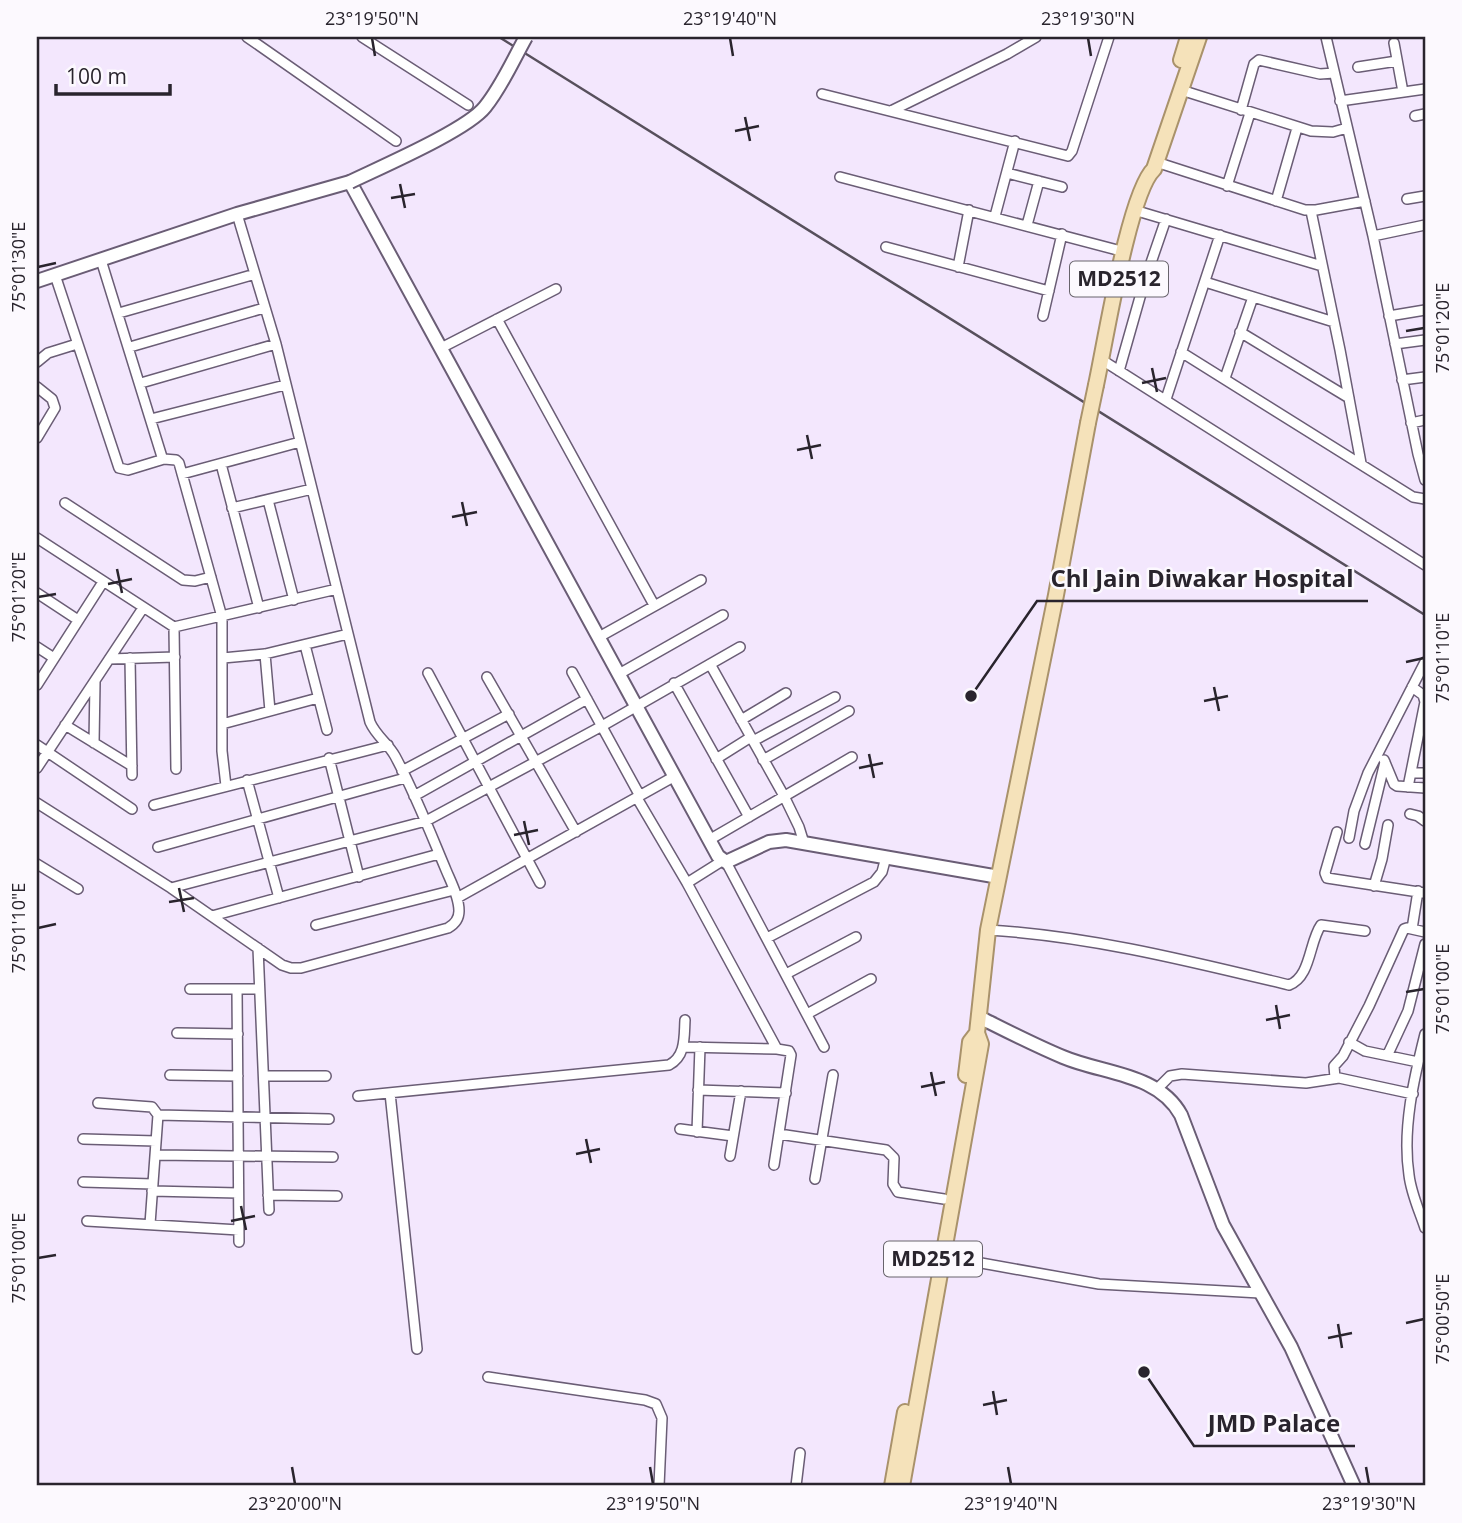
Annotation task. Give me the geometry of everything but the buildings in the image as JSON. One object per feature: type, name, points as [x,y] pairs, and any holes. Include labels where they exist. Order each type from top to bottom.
[{"type":"main road","name":"MD2512","points":[[1152,169],[1146,165],[1188,37]]},
{"type":"main road","name":"MD2512","points":[[892,1486],[971,1042],[977,1033],[988,930],[1101,360],[1134,210],[1152,169],[1199,37]]},
{"type":"main road","name":"MD2512","points":[[902,1486],[981,1044],[977,1033]]},
{"type":"street","points":[[247,37],[396,141]]},
{"type":"street","points":[[362,37],[468,105]]},
{"type":"street","points":[[37,281],[237,214],[350,182],[456,128],[484,109],[526,37]]},
{"type":"street","points":[[892,110],[1036,37]]},
{"type":"street","points":[[822,94],[1015,141],[1065,156],[1070,154],[1108,37]]},
{"type":"street","points":[[1325,37],[1373,236],[1425,480]]},
{"type":"street","points":[[1394,43],[1403,92]]},
{"type":"street","points":[[1227,187],[1254,64],[1259,60],[1320,74],[1334,73]]},
{"type":"street","points":[[1358,67],[1397,61]]},
{"type":"street","points":[[1340,101],[1425,89]]},
{"type":"street","points":[[1181,90],[1297,128],[1324,132],[1347,128]]},
{"type":"street","points":[[1415,116],[1425,114]]},
{"type":"street","points":[[1276,201],[1297,128]]},
{"type":"street","points":[[995,216],[1015,141]]},
{"type":"street","points":[[1152,169],[1311,211],[1365,201]]},
{"type":"street","points":[[1007,173],[1062,187]]},
{"type":"street","points":[[839,177],[1125,252]]},
{"type":"street","points":[[1027,225],[1039,181]]},
{"type":"street","points":[[350,182],[709,840],[724,861],[767,938],[824,1047]]},
{"type":"street","points":[[1407,199],[1425,196]]},
{"type":"street","points":[[1134,210],[1322,266]]},
{"type":"street","points":[[958,267],[970,211]]},
{"type":"street","points":[[1311,211],[1361,463]]},
{"type":"street","points":[[37,803],[171,888],[282,965],[291,968],[301,968],[448,928],[458,918],[455,894],[426,821],[388,745],[378,736],[370,722],[276,344],[237,214]]},
{"type":"street","points":[[1119,370],[1166,219]]},
{"type":"street","points":[[1373,236],[1425,225]]},
{"type":"street","points":[[1044,316],[1062,234]]},
{"type":"street","points":[[1166,399],[1220,235]]},
{"type":"street","points":[[886,247],[1049,291]]},
{"type":"street","points":[[101,260],[164,459]]},
{"type":"street","points":[[119,313],[255,274]]},
{"type":"street","points":[[55,275],[119,468],[128,470],[164,459],[176,460],[182,474],[222,617],[222,751],[226,786]]},
{"type":"street","points":[[1205,282],[1334,323]]},
{"type":"street","points":[[441,348],[556,289]]},
{"type":"street","points":[[1225,378],[1253,297]]},
{"type":"street","points":[[130,347],[264,308]]},
{"type":"street","points":[[1389,316],[1425,310]]},
{"type":"street","points":[[497,319],[654,604]]},
{"type":"street","points":[[1240,332],[1349,398]]},
{"type":"street","points":[[1395,344],[1425,340]]},
{"type":"street","points":[[37,362],[48,353],[77,344]]},
{"type":"street","points":[[141,383],[276,344]]},
{"type":"street","points":[[1181,352],[1413,497],[1425,499]]},
{"type":"street","points":[[1101,360],[1425,565]]},
{"type":"street","points":[[1402,380],[1425,377]]},
{"type":"street","points":[[151,419],[285,385]]},
{"type":"street","points":[[37,387],[52,399],[55,408],[37,438]]},
{"type":"street","points":[[1411,423],[1425,420]]},
{"type":"street","points":[[182,474],[300,442]]},
{"type":"street","points":[[221,464],[259,608]]},
{"type":"street","points":[[232,508],[312,489]]},
{"type":"street","points":[[268,500],[294,600]]},
{"type":"street","points":[[65,503],[183,580],[195,581],[211,577]]},
{"type":"street","points":[[37,538],[174,627],[337,589]]},
{"type":"street","points":[[599,637],[701,580]]},
{"type":"street","points":[[37,685],[103,582]]},
{"type":"street","points":[[37,593],[78,620]]},
{"type":"street","points":[[37,768],[143,608]]},
{"type":"street","points":[[620,674],[723,615]]},
{"type":"street","points":[[174,627],[176,769]]},
{"type":"street","points":[[223,657],[265,654],[348,634]]},
{"type":"street","points":[[305,645],[327,730]]},
{"type":"street","points":[[37,647],[54,658]]},
{"type":"street","points":[[171,888],[426,821],[602,726],[636,704],[740,647]]},
{"type":"street","points":[[265,654],[270,711]]},
{"type":"street","points":[[109,659],[175,657]]},
{"type":"street","points":[[65,725],[132,771],[130,658]]},
{"type":"street","points":[[1349,838],[1360,793],[1425,662]]},
{"type":"street","points":[[710,664],[784,796],[799,827],[803,843]]},
{"type":"street","points":[[572,672],[777,1049]]},
{"type":"street","points":[[428,673],[540,883]]},
{"type":"street","points":[[487,677],[576,832]]},
{"type":"street","points":[[94,743],[95,680]]},
{"type":"street","points":[[674,683],[749,817]]},
{"type":"street","points":[[1408,787],[1425,702],[1423,695],[1412,687]]},
{"type":"street","points":[[741,720],[786,693]]},
{"type":"street","points":[[716,759],[835,697]]},
{"type":"street","points":[[222,724],[318,698]]},
{"type":"street","points":[[414,796],[587,699]]},
{"type":"street","points":[[763,760],[849,711]]},
{"type":"street","points":[[158,847],[339,797],[404,774],[509,714]]},
{"type":"street","points":[[154,805],[388,745]]},
{"type":"street","points":[[37,746],[132,809]]},
{"type":"street","points":[[1377,755],[1385,762],[1394,784],[1425,788]]},
{"type":"street","points":[[709,840],[852,757]]},
{"type":"street","points":[[329,758],[359,877]]},
{"type":"street","points":[[1366,844],[1385,762]]},
{"type":"street","points":[[1411,773],[1425,773]]},
{"type":"street","points":[[316,925],[455,894],[527,859],[675,776]]},
{"type":"street","points":[[247,780],[279,898]]},
{"type":"street","points":[[1410,814],[1425,821]]},
{"type":"street","points":[[1374,886],[1388,825]]},
{"type":"street","points":[[1334,1074],[1402,933],[1409,928],[1421,892],[1325,876],[1337,832]]},
{"type":"street","points":[[687,883],[724,861],[768,842],[786,840],[999,877]]},
{"type":"street","points":[[212,916],[439,854]]},
{"type":"street","points":[[767,938],[874,882],[882,872],[886,857]]},
{"type":"street","points":[[37,864],[78,889]]},
{"type":"street","points":[[988,930],[1053,935],[1103,943],[1289,985],[1297,980],[1304,969],[1321,925],[1365,931]]},
{"type":"street","points":[[1409,928],[1425,932]]},
{"type":"street","points":[[786,974],[856,937]]},
{"type":"street","points":[[1388,1054],[1408,1011],[1425,944]]},
{"type":"street","points":[[258,948],[269,1210]]},
{"type":"street","points":[[807,1014],[870,979]]},
{"type":"street","points":[[190,989],[259,989]]},
{"type":"street","points":[[237,989],[239,1242]]},
{"type":"street","points":[[979,1017],[1066,1058],[1133,1078],[1157,1089],[1173,1101],[1181,1115],[1223,1225],[1291,1347],[1354,1486]]},
{"type":"street","points":[[358,1096],[669,1065],[679,1057],[683,1047],[685,1020]]},
{"type":"street","points":[[177,1033],[237,1034]]},
{"type":"street","points":[[1425,1034],[1418,1062],[1408,1142],[1411,1189],[1425,1228]]},
{"type":"street","points":[[1349,1042],[1366,1051],[1418,1062]]},
{"type":"street","points":[[683,1047],[789,1051],[792,1055],[774,1165]]},
{"type":"street","points":[[697,1132],[700,1047]]},
{"type":"street","points":[[1157,1089],[1175,1074],[1306,1083],[1334,1074],[1413,1094]]},
{"type":"street","points":[[170,1075],[238,1076]]},
{"type":"street","points":[[815,1179],[833,1075]]},
{"type":"street","points":[[264,1076],[326,1076]]},
{"type":"street","points":[[698,1090],[786,1093]]},
{"type":"street","points":[[730,1156],[741,1091]]},
{"type":"street","points":[[390,1093],[417,1349]]},
{"type":"street","points":[[98,1103],[152,1107],[158,1115],[150,1224]]},
{"type":"street","points":[[158,1115],[329,1119]]},
{"type":"street","points":[[680,1129],[733,1136]]},
{"type":"street","points":[[779,1135],[886,1150],[894,1158],[893,1184],[898,1192],[944,1199]]},
{"type":"street","points":[[83,1139],[156,1141]]},
{"type":"street","points":[[156,1155],[333,1157]]},
{"type":"street","points":[[83,1182],[238,1193]]},
{"type":"street","points":[[268,1195],[337,1196]]},
{"type":"street","points":[[87,1220],[239,1230]]},
{"type":"street","points":[[942,1256],[1099,1284],[1260,1293]]},
{"type":"street","points":[[488,1377],[656,1404],[662,1418],[659,1486]]},
{"type":"street","points":[[796,1486],[800,1453]]},
{"type":"railway","points":[[499,37],[1425,615]]},
{"type":"place","name":"Chl Jain Diwakar Hospital","points":[[971,696]]},
{"type":"place","name":"JMD Palace","points":[[1144,1372]]}]
